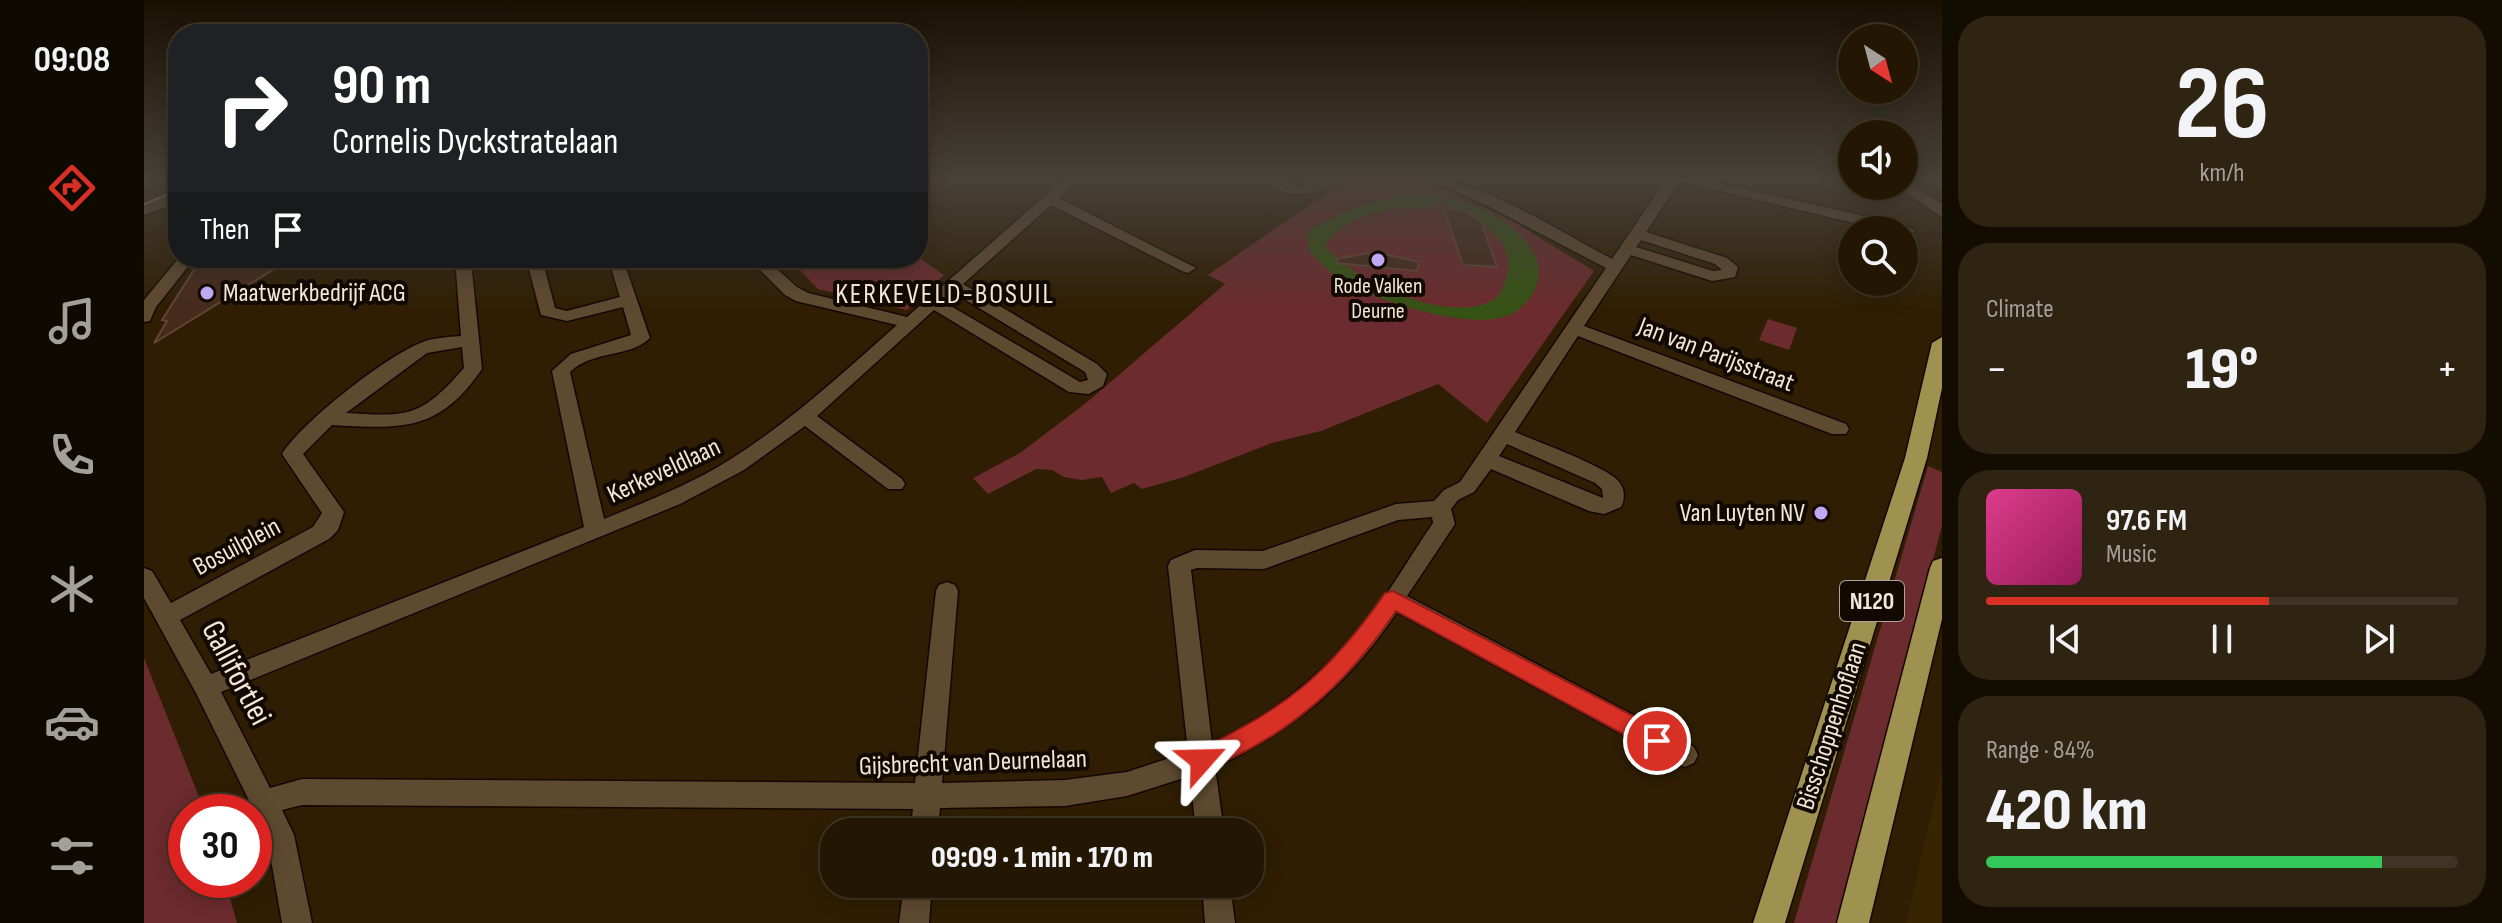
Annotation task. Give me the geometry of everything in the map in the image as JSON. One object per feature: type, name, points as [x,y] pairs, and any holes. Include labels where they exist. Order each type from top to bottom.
[{"type":"main road","name":"Bisschoppenhoflaan","points":[[1769,923],[1916,458],[1942,343]]},
{"type":"main road","name":"N120","points":[[1853,923],[1942,568]]},
{"type":"street","name":"Kerkeveldlaan","points":[[206,687],[596,531],[673,499],[728,471],[771,444],[805,416],[1023,223]]},
{"type":"street","points":[[1098,223],[1188,268]]},
{"type":"street","points":[[1551,223],[1627,250],[1712,276],[1729,274],[1730,267],[1721,261],[1627,250]]},
{"type":"street","points":[[1208,818],[1179,566],[1195,559],[1264,560],[1396,512],[1440,508],[1451,495],[1467,487],[1645,223]]},
{"type":"street","points":[[144,317],[148,306],[179,268]]},
{"type":"street","points":[[329,418],[399,423],[428,415],[448,400],[473,369],[465,268]]},
{"type":"street","points":[[536,268],[547,311],[567,316],[629,300]]},
{"type":"street","points":[[767,268],[802,297],[912,323]]},
{"type":"street","points":[[596,531],[561,371],[568,362],[583,355],[641,338],[620,271]]},
{"type":"street","points":[[934,303],[1076,388],[1089,388],[1097,382],[1098,374],[1091,368],[953,285]]},
{"type":"street","name":"Jan van Parijsstraat","points":[[1575,329],[1839,429]]},
{"type":"street","name":"Bosuilplein","points":[[167,616],[337,526],[333,512],[292,454],[296,445],[420,349],[435,343],[470,341]]},
{"type":"street","points":[[805,416],[895,484]]},
{"type":"street","points":[[1487,459],[1589,503],[1604,506],[1614,502],[1612,486],[1602,478],[1503,435]]},
{"type":"street","name":"Gijsbrecht van Deurnelaan","points":[[272,800],[302,792],[928,796],[1065,793],[1127,784],[1202,760],[1254,736],[1299,705],[1361,646],[1444,524],[1440,508]]},
{"type":"street","name":"Gallifortlei","points":[[144,577],[206,687],[261,794]]},
{"type":"street","points":[[926,818],[947,591]]},
{"type":"street","points":[[1393,599],[1685,755]]},
{"type":"street","name":"Gallifortlei","points":[[272,817],[280,835],[297,923]]},
{"type":"street","points":[[914,923],[917,898]]},
{"type":"street","points":[[1217,898],[1220,923]]},
{"type":"shaded area","points":[[1283,223],[1516,223],[1594,271],[1487,423],[1438,384],[1321,431],[1272,443],[1184,477],[1142,489],[1134,483],[1111,493],[1102,477],[1082,480],[1064,477],[1052,470],[1036,469],[988,494],[973,478],[1020,453],[1086,403],[1225,284],[1208,275]]},
{"type":"shaded area","points":[[1322,223],[1350,223],[1325,246],[1357,273],[1402,296],[1427,303],[1472,307],[1491,301],[1499,294],[1507,276],[1505,249],[1481,223],[1506,223],[1514,229],[1528,243],[1539,275],[1534,292],[1519,309],[1504,317],[1483,320],[1431,313],[1380,298],[1339,278],[1310,253],[1307,231]]},
{"type":"shaded area","points":[[928,264],[944,275],[907,310],[818,289],[798,268],[928,268]]},
{"type":"shaded area","points":[[1768,319],[1797,328],[1789,350],[1759,340]]},
{"type":"shaded area","points":[[1928,466],[1942,472],[1942,526],[1837,923],[1794,923]]},
{"type":"shaded area","points":[[144,658],[198,794],[168,794],[168,898],[230,898],[237,923],[144,923]]},
{"type":"shaded area","points":[[1942,771],[1942,923],[1906,923],[1938,785]]},
{"type":"building","points":[[1449,223],[1481,223],[1497,267],[1463,265]]},
{"type":"building","points":[[1375,252],[1419,262],[1417,271],[1337,263],[1337,259]]},
{"type":"building","name":"Maatwerkbedrijf ACG","points":[[195,268],[276,268],[154,343],[167,321],[162,320]]},
{"type":"place","name":"Rode Valken Deurne","points":[[1378,260]]},
{"type":"place","name":"Maatwerkbedrijf ACG","points":[[207,293]]},
{"type":"place","name":"Van Luyten NV","points":[[1821,513]]},
{"type":"district","name":"KERKEVELD-BOSUIL","points":[[945,294]]},
{"type":"route","points":[[1202,760],[1254,736],[1299,705],[1361,646],[1393,599],[1657,741]]}]
